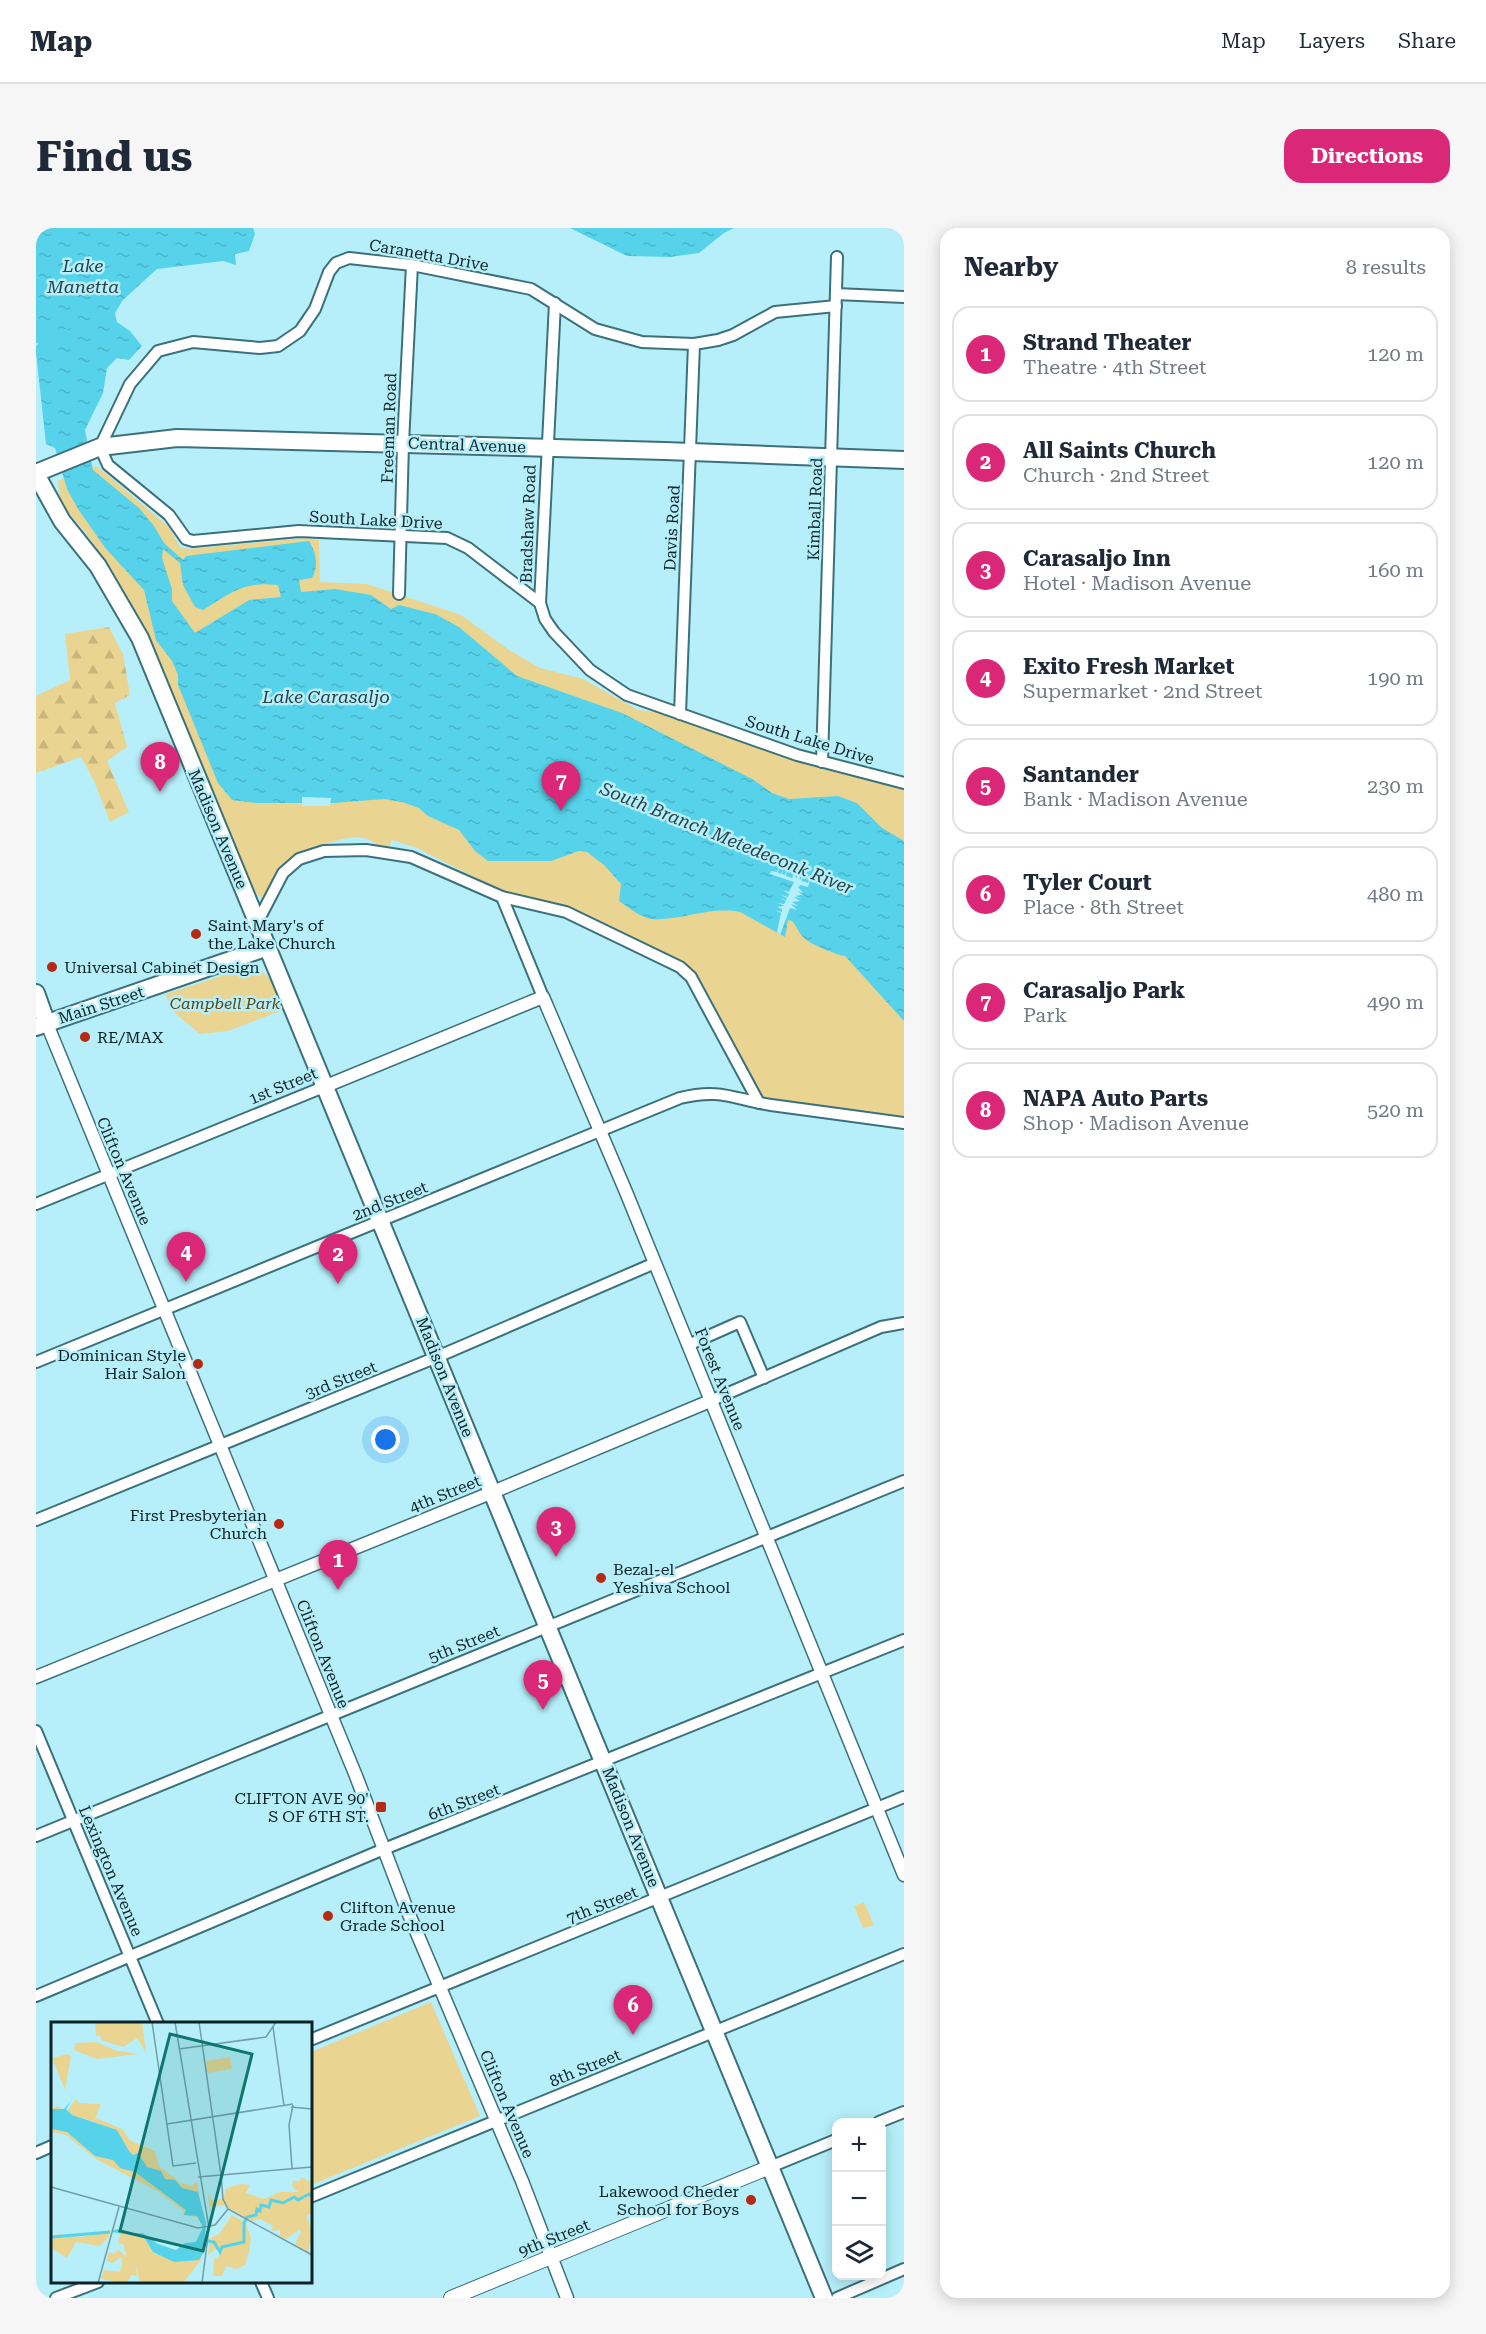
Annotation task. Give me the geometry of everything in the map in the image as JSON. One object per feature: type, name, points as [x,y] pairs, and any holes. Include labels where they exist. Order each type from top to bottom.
[{"type":"main road","name":"Central Avenue","points":[[38,473],[99,447],[177,438],[546,447],[904,460]]},
{"type":"main road","name":"Madison Avenue","points":[[38,473],[62,521],[102,573],[140,638],[824,2298]]},
{"type":"main road","name":"Main Street","points":[[41,1025],[268,947]]},
{"type":"main road","points":[[36,993],[41,1025]]},
{"type":"main road","name":"9th Street","points":[[451,2298],[770,2168]]},
{"type":"street","name":"Kimball Road","points":[[822,762],[837,256]]},
{"type":"street","name":"Caranetta Drive","points":[[99,447],[130,384],[158,351],[193,342],[260,348],[278,346],[300,330],[323,292],[329,272],[336,263],[349,258],[412,265],[531,289],[595,329],[642,342],[694,344],[733,335],[775,312],[836,306]]},
{"type":"street","name":"Freeman Road","points":[[399,594],[403,443],[412,265]]},
{"type":"street","points":[[836,294],[904,297]]},
{"type":"street","name":"Bradshaw Road","points":[[540,603],[555,303]]},
{"type":"street","name":"Davis Road","points":[[680,714],[694,344]]},
{"type":"street","name":"South Lake Drive","points":[[99,447],[108,465],[169,515],[186,539],[193,541],[299,531],[401,534],[447,538],[468,548],[540,603],[545,619],[554,632],[605,682],[627,695],[822,762],[904,783]]},
{"type":"street","points":[[258,923],[283,873],[309,854],[324,851],[366,850],[411,857],[502,897],[566,912],[680,967],[691,977],[716,1017],[759,1103]]},
{"type":"street","name":"Forest Avenue","points":[[502,897],[655,1263],[904,1875]]},
{"type":"street","name":"1st Street","points":[[36,1204],[543,997]]},
{"type":"street","name":"Clifton Avenue","points":[[41,1025],[108,1175],[220,1445],[567,2298]]},
{"type":"street","name":"2nd Street","points":[[36,1362],[680,1098],[702,1093],[735,1095],[759,1103],[904,1123]]},
{"type":"street","name":"3rd Street","points":[[36,1520],[437,1357],[655,1263]]},
{"type":"street","points":[[688,1346],[740,1322],[764,1378]]},
{"type":"street","name":"4th Street","points":[[36,1677],[493,1492],[881,1327],[904,1323]]},
{"type":"street","name":"5th Street","points":[[36,1836],[904,1481]]},
{"type":"street","name":"6th Street","points":[[36,1996],[384,1849],[904,1640]]},
{"type":"street","name":"Lexington Avenue","points":[[36,1731],[157,2022]]},
{"type":"street","name":"7th Street","points":[[312,2039],[904,1797]]},
{"type":"street","name":"8th Street","points":[[312,2196],[904,1954]]},
{"type":"street","points":[[886,2119],[904,2112]]},
{"type":"street","name":"9th Street","points":[[770,2168],[832,2142]]},
{"type":"street","points":[[36,2153],[51,2146]]},
{"type":"street","points":[[837,2298],[904,2269]]},
{"type":"street","points":[[56,2298],[95,2283]]},
{"type":"street","points":[[261,2283],[268,2298]]},
{"type":"green space","name":"Lake Carasaljo","points":[[88,466],[98,467],[169,527],[180,547],[189,549],[305,538],[319,540],[320,582],[367,584],[461,615],[509,650],[540,668],[583,679],[638,710],[680,714],[904,783],[904,1123],[759,1103],[691,977],[569,914],[502,897],[480,880],[417,848],[392,840],[387,852],[369,840],[349,838],[303,852],[293,857],[277,871],[271,881],[267,905],[251,887],[136,619],[112,570],[60,502],[58,481]]},
{"type":"green space","points":[[109,627],[123,654],[130,695],[115,703],[127,747],[107,761],[129,812],[110,822],[94,781],[81,757],[36,773],[36,696],[70,680],[65,634]]},
{"type":"green space","name":"Campbell Park","points":[[248,967],[268,976],[283,1010],[228,1031],[200,1034],[170,1009],[166,994]]},
{"type":"green space","points":[[864,1902],[874,1925],[863,1928],[854,1906]]},
{"type":"green space","points":[[431,2002],[480,2116],[312,2185],[312,2052]]},
{"type":"water","name":"Lake Carasaljo","points":[[36,228],[253,228],[255,234],[249,251],[235,254],[236,265],[223,261],[157,269],[123,300],[115,313],[117,322],[130,331],[142,346],[129,360],[117,358],[107,368],[103,393],[85,430],[93,470],[139,508],[164,543],[183,560],[186,556],[309,541],[315,554],[316,564],[312,578],[299,580],[301,592],[335,589],[371,595],[391,609],[399,605],[435,614],[459,627],[517,676],[622,713],[754,780],[772,793],[789,799],[838,796],[857,803],[882,828],[904,841],[904,1021],[845,956],[807,940],[792,921],[788,920],[785,937],[740,912],[707,912],[663,919],[643,917],[619,901],[621,884],[604,865],[587,852],[579,851],[551,861],[488,861],[475,851],[459,830],[428,816],[419,808],[402,802],[384,799],[334,803],[257,803],[232,800],[218,783],[178,685],[178,675],[172,661],[156,640],[144,590],[106,549],[78,509],[67,489],[55,448],[46,444],[36,353],[36,346],[43,338],[40,330],[36,328]],"holes":[[[163,549],[180,563],[183,585],[195,607],[203,610],[247,586],[278,585],[281,597],[249,600],[195,633],[172,601],[172,589],[162,558]]]},
{"type":"water","points":[[570,228],[734,228],[699,253],[670,257],[627,256]]},
{"type":"pier","points":[[302,797],[331,798],[330,806],[302,806]]},
{"type":"pier","points":[[779,866],[778,873],[781,874],[784,868],[782,874],[785,875],[787,869],[786,876],[792,878],[795,872],[796,879],[799,873],[800,881],[802,875],[802,881],[808,883],[811,877],[808,887],[801,885],[798,887],[803,893],[797,891],[803,895],[795,896],[802,898],[794,897],[800,901],[792,902],[798,906],[791,904],[797,910],[790,908],[780,935],[777,932],[781,913],[775,910],[782,912],[782,909],[777,907],[784,906],[778,903],[784,904],[786,901],[780,898],[786,900],[787,898],[781,895],[788,897],[789,894],[783,890],[789,892],[794,882],[770,874],[771,871],[777,872]]},
{"type":"waterway","name":"South Branch Metedeconk River","points":[[36,335],[65,337]]},
{"type":"place","name":"NAPA Auto Parts","points":[[160,792]]},
{"type":"place","name":"Carasaljo Park","points":[[561,811]]},
{"type":"place","name":"Saint Mary's of the Lake Church","points":[[196,934]]},
{"type":"place","name":"Universal Cabinet Design","points":[[52,967]]},
{"type":"place","name":"RE/MAX","points":[[85,1037]]},
{"type":"place","name":"Exito Fresh Market","points":[[186,1282]]},
{"type":"place","name":"All Saints Church","points":[[338,1284]]},
{"type":"place","name":"Dominican Style Hair Salon","points":[[198,1364]]},
{"type":"place","name":"First Presbyterian Church","points":[[279,1524]]},
{"type":"place","name":"Carasaljo Inn","points":[[556,1557]]},
{"type":"place","name":"Bezal-el Yeshiva School","points":[[601,1578]]},
{"type":"place","name":"Strand Theater","points":[[338,1590]]},
{"type":"place","name":"Santander","points":[[543,1710]]},
{"type":"place","name":"CLIFTON AVE 90' S OF 6TH ST.","points":[[381,1807]]},
{"type":"place","name":"Clifton Avenue Grade School","points":[[328,1916]]},
{"type":"place","name":"Tyler Court","points":[[633,2035]]},
{"type":"place","name":"Lakewood Cheder School for Boys","points":[[751,2200]]},
{"type":"water label","name":"Lake Manetta","points":[[83,275]]}]
